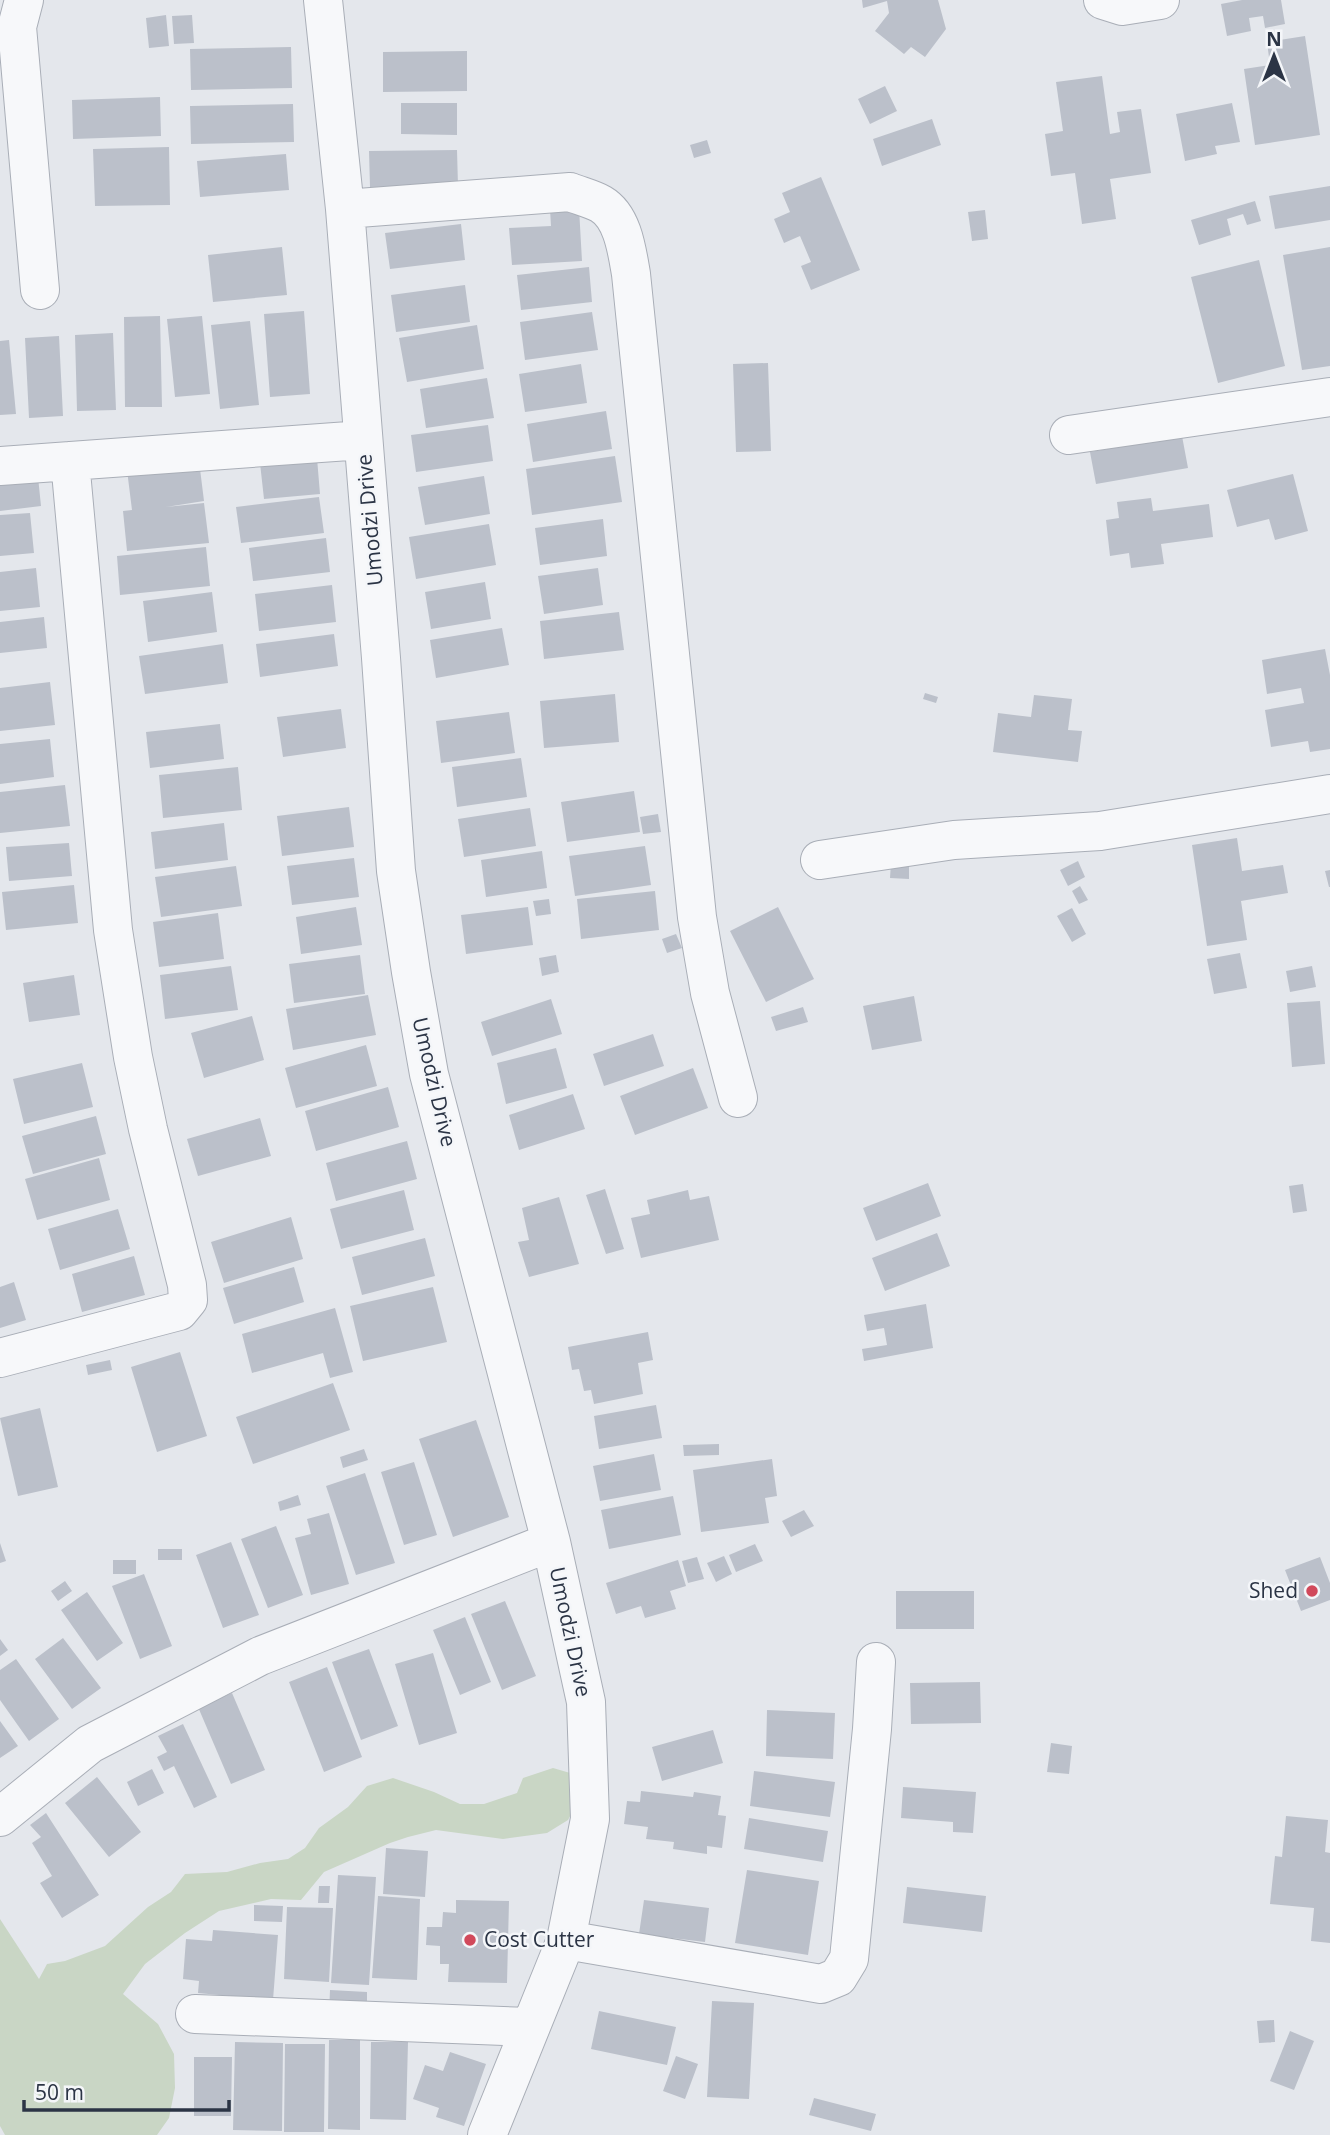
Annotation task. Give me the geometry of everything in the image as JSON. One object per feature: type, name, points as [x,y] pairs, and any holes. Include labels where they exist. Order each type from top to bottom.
[{"type":"street","points":[[24,0],[17,27],[40,290]]},
{"type":"street","name":"Umodzi Drive","points":[[323,0],[345,209],[396,871],[411,972],[429,1074],[551,1542],[586,1702],[590,1819],[566,1940],[487,2135]]},
{"type":"street","points":[[1102,0],[1122,6],[1160,0]]},
{"type":"street","points":[[345,209],[570,192],[603,205],[616,220],[621,231],[631,274],[696,917],[710,993],[738,1098]]},
{"type":"street","points":[[1069,435],[1330,397]]},
{"type":"street","points":[[0,466],[363,440]]},
{"type":"street","points":[[0,1357],[179,1311],[188,1300],[187,1285],[133,1057],[113,930],[70,461]]},
{"type":"street","points":[[820,860],[954,840],[1100,831],[1330,794]]},
{"type":"street","points":[[0,1817],[90,1744],[260,1656],[551,1542]]},
{"type":"street","points":[[566,1940],[821,1984],[838,1977],[849,1959],[876,1662]]},
{"type":"street","points":[[195,2014],[530,2027]]},
{"type":"green space","points":[[553,1768],[577,1775],[580,1798],[568,1820],[547,1833],[503,1839],[436,1830],[408,1837],[324,1872],[301,1900],[271,1899],[219,1911],[145,1964],[123,1994],[158,2024],[174,2054],[175,2088],[169,2118],[157,2135],[5,2135],[0,2126],[0,1919],[39,1979],[47,1964],[65,1961],[105,1946],[148,1907],[171,1892],[185,1874],[227,1872],[288,1859],[305,1848],[319,1828],[348,1807],[367,1786],[393,1778],[460,1804],[484,1804],[517,1793],[523,1778]]},
{"type":"building","points":[[862,0],[938,0],[946,29],[925,57],[911,47],[904,54],[875,31],[889,13],[887,1],[863,8]]},
{"type":"building","points":[[1242,0],[1281,0],[1285,24],[1265,28],[1263,16],[1249,18],[1251,31],[1227,36],[1221,4]]},
{"type":"building","points":[[166,15],[169,46],[149,48],[146,18]]},
{"type":"building","points":[[192,15],[194,43],[174,44],[172,16]]},
{"type":"building","points":[[1305,36],[1320,135],[1255,145],[1244,69],[1270,65],[1267,42]]},
{"type":"building","points":[[291,47],[292,88],[191,90],[190,49]]},
{"type":"building","points":[[467,51],[467,91],[383,92],[383,52]]},
{"type":"building","points":[[1102,76],[1110,134],[1120,132],[1117,112],[1141,109],[1151,173],[1110,179],[1116,219],[1082,224],[1075,173],[1051,176],[1045,134],[1063,131],[1056,82]]},
{"type":"building","points":[[885,86],[897,111],[870,124],[858,99]]},
{"type":"building","points":[[160,97],[161,136],[73,139],[72,100]]},
{"type":"building","points":[[401,103],[457,103],[457,135],[401,134]]},
{"type":"building","points":[[1232,103],[1240,142],[1215,146],[1217,154],[1185,161],[1176,114]]},
{"type":"building","points":[[293,104],[294,142],[191,144],[190,106]]},
{"type":"building","points":[[932,119],[941,145],[882,166],[873,139]]},
{"type":"building","points":[[707,140],[711,153],[694,158],[690,145]]},
{"type":"building","points":[[169,147],[170,205],[95,206],[93,149]]},
{"type":"building","points":[[457,150],[458,186],[370,187],[369,151]]},
{"type":"building","points":[[286,154],[289,190],[200,197],[197,161]]},
{"type":"building","points":[[821,177],[860,270],[811,290],[801,266],[811,262],[800,236],[784,243],[774,219],[790,212],[782,193]]},
{"type":"building","points":[[1330,186],[1330,220],[1275,229],[1269,196]]},
{"type":"building","points":[[1255,201],[1261,221],[1247,225],[1243,214],[1227,219],[1231,235],[1199,245],[1191,220]]},
{"type":"building","points":[[579,208],[582,261],[512,265],[509,228],[551,226],[550,209]]},
{"type":"building","points":[[985,210],[988,239],[972,241],[968,212]]},
{"type":"building","points":[[461,224],[465,260],[390,269],[385,233]]},
{"type":"building","points":[[282,247],[287,295],[213,302],[208,255]]},
{"type":"building","points":[[1330,247],[1330,366],[1302,370],[1283,255]]},
{"type":"building","points":[[1259,260],[1285,366],[1218,383],[1191,277]]},
{"type":"building","points":[[589,267],[592,302],[521,310],[517,275]]},
{"type":"building","points":[[465,285],[470,322],[396,332],[391,295]]},
{"type":"building","points":[[304,311],[310,394],[270,397],[264,314]]},
{"type":"building","points":[[592,312],[598,350],[525,360],[520,322]]},
{"type":"building","points":[[160,316],[162,407],[125,407],[124,317]]},
{"type":"building","points":[[202,316],[210,394],[175,397],[167,319]]},
{"type":"building","points":[[250,321],[259,405],[220,409],[211,325]]},
{"type":"building","points":[[477,325],[484,369],[407,382],[399,338]]},
{"type":"building","points":[[113,333],[116,410],[77,411],[75,335]]},
{"type":"building","points":[[59,336],[63,416],[29,418],[25,338]]},
{"type":"building","points":[[9,340],[16,414],[0,415],[0,341]]},
{"type":"building","points":[[768,363],[771,451],[736,452],[733,364]]},
{"type":"building","points":[[581,364],[587,403],[525,412],[519,374]]},
{"type":"building","points":[[487,378],[494,418],[426,428],[420,389]]},
{"type":"building","points":[[606,411],[612,449],[533,462],[527,424]]},
{"type":"building","points":[[488,425],[493,461],[416,472],[411,435]]},
{"type":"building","points":[[1182,436],[1188,468],[1096,484],[1090,452]]},
{"type":"building","points":[[615,456],[622,502],[532,515],[526,469]]},
{"type":"building","points":[[317,458],[320,494],[264,499],[260,463]]},
{"type":"building","points":[[199,461],[204,501],[166,507],[204,503],[209,543],[127,551],[123,511],[132,510],[127,470]]},
{"type":"building","points":[[37,467],[41,506],[0,511],[0,472]]},
{"type":"building","points":[[1293,474],[1308,531],[1275,540],[1269,519],[1237,527],[1227,490]]},
{"type":"building","points":[[484,476],[490,514],[425,525],[418,487]]},
{"type":"building","points":[[319,497],[324,533],[241,543],[236,507]]},
{"type":"building","points":[[1151,498],[1153,511],[1209,504],[1213,537],[1161,544],[1164,564],[1131,568],[1129,553],[1110,556],[1106,520],[1119,518],[1117,502]]},
{"type":"building","points":[[30,513],[34,553],[0,556],[0,515]]},
{"type":"building","points":[[603,519],[607,556],[540,565],[535,528]]},
{"type":"building","points":[[489,524],[496,565],[416,579],[409,537]]},
{"type":"building","points":[[326,538],[330,572],[253,581],[249,548]]},
{"type":"building","points":[[206,547],[210,586],[120,595],[117,556]]},
{"type":"building","points":[[36,568],[40,607],[0,611],[0,572]]},
{"type":"building","points":[[598,568],[603,605],[544,614],[538,576]]},
{"type":"building","points":[[485,582],[491,619],[431,629],[425,592]]},
{"type":"building","points":[[332,585],[336,622],[259,631],[255,594]]},
{"type":"building","points":[[212,592],[217,632],[148,642],[143,601]]},
{"type":"building","points":[[619,612],[624,650],[544,659],[540,621]]},
{"type":"building","points":[[44,617],[47,648],[0,653],[0,622]]},
{"type":"building","points":[[502,628],[509,665],[436,678],[430,640]]},
{"type":"building","points":[[334,634],[338,666],[260,677],[256,644]]},
{"type":"building","points":[[223,644],[228,683],[145,694],[139,656]]},
{"type":"building","points":[[1325,649],[1330,675],[1330,749],[1310,752],[1308,741],[1271,747],[1265,710],[1304,703],[1301,688],[1267,694],[1262,660]]},
{"type":"building","points":[[50,682],[55,725],[0,731],[0,688]]},
{"type":"building","points":[[925,693],[938,697],[936,703],[923,699]]},
{"type":"building","points":[[615,694],[619,742],[544,748],[540,701]]},
{"type":"building","points":[[1034,695],[1072,699],[1068,730],[1082,731],[1078,762],[993,752],[998,713],[1031,717]]},
{"type":"building","points":[[341,709],[346,748],[283,757],[277,717]]},
{"type":"building","points":[[509,712],[515,753],[441,763],[436,721]]},
{"type":"building","points":[[220,724],[224,759],[150,768],[146,732]]},
{"type":"building","points":[[50,739],[54,777],[0,784],[0,744]]},
{"type":"building","points":[[521,758],[527,797],[457,807],[452,767]]},
{"type":"building","points":[[238,767],[242,810],[163,818],[159,775]]},
{"type":"building","points":[[65,785],[70,826],[0,833],[0,792]]},
{"type":"building","points":[[634,791],[640,832],[567,842],[561,802]]},
{"type":"building","points":[[349,807],[354,847],[282,856],[277,816]]},
{"type":"building","points":[[530,808],[536,846],[464,857],[458,819]]},
{"type":"building","points":[[658,814],[661,832],[643,834],[640,817]]},
{"type":"building","points":[[224,823],[228,860],[155,869],[151,832]]},
{"type":"building","points":[[1237,838],[1242,871],[1283,865],[1288,893],[1241,901],[1247,940],[1207,946],[1192,845]]},
{"type":"building","points":[[69,843],[72,876],[9,881],[6,847]]},
{"type":"building","points":[[645,846],[651,885],[575,896],[569,856]]},
{"type":"building","points":[[542,851],[547,888],[486,897],[481,860]]},
{"type":"building","points":[[354,858],[359,897],[292,905],[287,866]]},
{"type":"building","points":[[1078,861],[1085,877],[1068,886],[1060,870]]},
{"type":"building","points":[[891,863],[909,864],[909,879],[890,878]]},
{"type":"building","points":[[236,866],[242,906],[161,917],[155,877]]},
{"type":"building","points":[[1330,870],[1330,887],[1329,887],[1325,871]]},
{"type":"building","points":[[74,885],[78,923],[6,930],[2,892]]},
{"type":"building","points":[[1080,886],[1088,900],[1079,904],[1072,891]]},
{"type":"building","points":[[655,891],[659,930],[581,939],[577,899]]},
{"type":"building","points":[[549,899],[551,914],[536,916],[533,901]]},
{"type":"building","points":[[356,907],[362,945],[301,954],[296,917]]},
{"type":"building","points":[[528,907],[533,945],[466,954],[461,915]]},
{"type":"building","points":[[778,907],[814,979],[766,1002],[730,931]]},
{"type":"building","points":[[1072,908],[1086,934],[1072,942],[1057,916]]},
{"type":"building","points":[[218,913],[224,959],[159,967],[153,922]]},
{"type":"building","points":[[676,934],[682,948],[667,953],[662,939]]},
{"type":"building","points":[[1240,953],[1247,988],[1214,994],[1207,959]]},
{"type":"building","points":[[360,955],[365,994],[294,1003],[289,964]]},
{"type":"building","points":[[556,955],[559,972],[542,976],[539,958]]},
{"type":"building","points":[[231,966],[238,1010],[165,1019],[160,975]]},
{"type":"building","points":[[1312,966],[1316,987],[1290,992],[1286,971]]},
{"type":"building","points":[[74,975],[80,1015],[29,1022],[23,983]]},
{"type":"building","points":[[368,995],[376,1035],[293,1050],[286,1009]]},
{"type":"building","points":[[914,996],[922,1041],[872,1050],[863,1006]]},
{"type":"building","points":[[551,999],[562,1034],[492,1056],[481,1022]]},
{"type":"building","points":[[1320,1001],[1325,1064],[1292,1067],[1287,1003]]},
{"type":"building","points":[[803,1007],[808,1022],[776,1031],[771,1017]]},
{"type":"building","points":[[252,1016],[264,1060],[204,1078],[191,1033]]},
{"type":"building","points":[[653,1034],[664,1066],[604,1086],[593,1054]]},
{"type":"building","points":[[366,1045],[377,1086],[296,1108],[285,1068]]},
{"type":"building","points":[[556,1048],[567,1088],[506,1104],[497,1063]]},
{"type":"building","points":[[82,1063],[93,1107],[24,1124],[13,1079]]},
{"type":"building","points":[[693,1068],[708,1108],[635,1135],[620,1096]]},
{"type":"building","points":[[388,1087],[399,1127],[316,1151],[305,1111]]},
{"type":"building","points":[[573,1094],[585,1129],[519,1150],[509,1115]]},
{"type":"building","points":[[96,1116],[106,1154],[33,1174],[22,1136]]},
{"type":"building","points":[[260,1118],[271,1156],[198,1176],[187,1139]]},
{"type":"building","points":[[407,1141],[417,1179],[336,1201],[326,1163]]},
{"type":"building","points":[[99,1158],[110,1200],[37,1220],[25,1179]]},
{"type":"building","points":[[928,1183],[941,1216],[876,1241],[863,1208]]},
{"type":"building","points":[[1303,1184],[1307,1211],[1293,1213],[1289,1186]]},
{"type":"building","points":[[605,1189],[624,1249],[606,1254],[586,1195]]},
{"type":"building","points":[[404,1190],[414,1230],[341,1249],[330,1209]]},
{"type":"building","points":[[688,1190],[690,1200],[709,1196],[719,1240],[641,1258],[631,1218],[650,1214],[647,1200]]},
{"type":"building","points":[[559,1197],[579,1264],[529,1277],[518,1242],[529,1240],[522,1208]]},
{"type":"building","points":[[118,1209],[130,1249],[60,1270],[48,1229]]},
{"type":"building","points":[[291,1217],[303,1259],[224,1283],[211,1242]]},
{"type":"building","points":[[937,1233],[950,1266],[885,1291],[872,1258]]},
{"type":"building","points":[[425,1238],[435,1276],[362,1295],[352,1257]]},
{"type":"building","points":[[134,1256],[145,1295],[82,1312],[72,1274]]},
{"type":"building","points":[[294,1267],[304,1302],[234,1324],[223,1288]]},
{"type":"building","points":[[14,1282],[26,1320],[0,1328],[0,1287]]},
{"type":"building","points":[[433,1287],[447,1342],[363,1361],[350,1306]]},
{"type":"building","points":[[926,1304],[933,1348],[864,1361],[862,1349],[887,1345],[884,1328],[867,1331],[864,1315]]},
{"type":"building","points":[[335,1308],[353,1372],[330,1378],[323,1353],[252,1373],[242,1334]]},
{"type":"building","points":[[648,1332],[653,1360],[638,1363],[643,1394],[594,1404],[591,1390],[584,1391],[579,1369],[572,1370],[568,1347]]},
{"type":"building","points":[[180,1352],[207,1436],[157,1452],[131,1367]]},
{"type":"building","points":[[110,1360],[112,1370],[88,1375],[86,1365]]},
{"type":"building","points":[[333,1383],[350,1430],[253,1464],[236,1417]]},
{"type":"building","points":[[656,1405],[662,1438],[599,1449],[594,1416]]},
{"type":"building","points":[[40,1408],[58,1487],[18,1496],[0,1418]]},
{"type":"building","points":[[476,1420],[509,1517],[453,1537],[419,1439]]},
{"type":"building","points":[[719,1444],[719,1455],[684,1456],[683,1445]]},
{"type":"building","points":[[364,1449],[368,1460],[343,1468],[340,1457]]},
{"type":"building","points":[[654,1454],[661,1490],[600,1501],[593,1466]]},
{"type":"building","points":[[772,1459],[777,1496],[765,1498],[769,1523],[701,1532],[693,1470]]},
{"type":"building","points":[[414,1462],[437,1535],[404,1545],[381,1472]]},
{"type":"building","points":[[365,1473],[395,1563],[356,1575],[326,1486]]},
{"type":"building","points":[[298,1495],[301,1505],[280,1511],[278,1502]]},
{"type":"building","points":[[673,1496],[681,1535],[609,1549],[601,1510]]},
{"type":"building","points":[[804,1510],[814,1526],[791,1537],[782,1521]]},
{"type":"building","points":[[329,1513],[349,1584],[311,1595],[295,1538],[311,1534],[307,1519]]},
{"type":"building","points":[[276,1526],[303,1595],[268,1608],[241,1539]]},
{"type":"building","points":[[231,1542],[259,1615],[223,1628],[196,1555]]},
{"type":"building","points":[[0,1543],[6,1561],[0,1563]]},
{"type":"building","points":[[755,1544],[763,1561],[736,1572],[729,1555]]},
{"type":"building","points":[[158,1549],[182,1549],[182,1560],[158,1560]]},
{"type":"building","points":[[724,1556],[732,1574],[716,1582],[707,1563]]},
{"type":"building","points":[[697,1557],[704,1579],[688,1583],[682,1561]]},
{"type":"building","name":"Shed","points":[[1320,1557],[1330,1583],[1330,1600],[1301,1611],[1285,1570]]},
{"type":"building","points":[[113,1560],[136,1560],[136,1574],[113,1574]]},
{"type":"building","points":[[678,1560],[686,1586],[670,1591],[676,1609],[645,1618],[641,1606],[616,1614],[606,1583]]},
{"type":"building","points":[[144,1574],[172,1646],[140,1659],[112,1586]]},
{"type":"building","points":[[65,1581],[72,1591],[58,1601],[51,1591]]},
{"type":"building","points":[[896,1591],[974,1591],[974,1629],[896,1629]]},
{"type":"building","points":[[87,1592],[123,1643],[97,1661],[61,1610]]},
{"type":"building","points":[[505,1601],[536,1676],[502,1690],[471,1614]]},
{"type":"building","points":[[465,1617],[491,1682],[460,1695],[433,1630]]},
{"type":"building","points":[[63,1638],[101,1688],[72,1709],[35,1659]]},
{"type":"building","points":[[0,1639],[8,1650],[0,1656]]},
{"type":"building","points":[[369,1649],[398,1726],[361,1740],[332,1662]]},
{"type":"building","points":[[433,1653],[457,1733],[419,1745],[395,1664]]},
{"type":"building","points":[[16,1659],[59,1719],[29,1741],[0,1700],[0,1670]]},
{"type":"building","points":[[327,1667],[362,1757],[324,1772],[289,1682]]},
{"type":"building","points":[[980,1682],[981,1723],[911,1724],[910,1683]]},
{"type":"building","points":[[232,1693],[265,1770],[231,1784],[198,1707]]},
{"type":"building","points":[[767,1710],[835,1713],[833,1759],[766,1756]]},
{"type":"building","points":[[0,1721],[18,1746],[0,1758]]},
{"type":"building","points":[[183,1724],[217,1797],[194,1808],[174,1766],[164,1771],[157,1757],[167,1752],[158,1736]]},
{"type":"building","points":[[713,1730],[723,1763],[662,1781],[652,1747]]},
{"type":"building","points":[[1051,1743],[1072,1746],[1069,1774],[1047,1772]]},
{"type":"building","points":[[152,1769],[164,1793],[138,1806],[127,1782]]},
{"type":"building","points":[[754,1771],[835,1782],[830,1817],[750,1806]]},
{"type":"building","points":[[97,1777],[141,1832],[109,1857],[65,1803]]},
{"type":"building","points":[[903,1787],[976,1792],[973,1833],[953,1832],[953,1822],[901,1818]]},
{"type":"building","points":[[641,1791],[693,1797],[694,1792],[721,1796],[718,1815],[726,1816],[722,1848],[707,1846],[707,1854],[673,1849],[674,1842],[646,1839],[648,1827],[624,1824],[627,1801],[640,1802]]},
{"type":"building","points":[[46,1813],[99,1895],[62,1918],[40,1883],[52,1876],[32,1843],[41,1837],[30,1825]]},
{"type":"building","points":[[1286,1816],[1328,1820],[1325,1852],[1330,1853],[1330,1943],[1311,1941],[1314,1908],[1270,1904],[1275,1856],[1282,1857]]},
{"type":"building","points":[[749,1818],[828,1831],[823,1862],[744,1849]]},
{"type":"building","points":[[386,1848],[428,1851],[425,1897],[383,1894]]},
{"type":"building","points":[[747,1870],[819,1881],[808,1955],[735,1943]]},
{"type":"building","points":[[338,1875],[376,1877],[369,1985],[331,1983]]},
{"type":"building","points":[[319,1886],[330,1886],[329,1903],[318,1903]]},
{"type":"building","points":[[907,1887],[986,1896],[982,1932],[903,1923]]},
{"type":"building","points":[[378,1896],[420,1899],[417,1980],[372,1978]]},
{"type":"building","points":[[456,1900],[509,1901],[507,1983],[448,1982],[449,1964],[440,1964],[440,1946],[426,1945],[427,1927],[442,1927],[443,1912],[456,1913]]},
{"type":"building","points":[[644,1900],[709,1908],[705,1942],[639,1934]]},
{"type":"building","points":[[254,1905],[283,1906],[282,1922],[254,1921]]},
{"type":"building","points":[[287,1907],[333,1908],[329,1982],[284,1979]]},
{"type":"building","points":[[213,1930],[278,1935],[273,2000],[198,1993],[199,1981],[183,1979],[186,1939],[212,1941]]},
{"type":"building","points":[[330,1990],[367,1992],[367,2015],[329,2014]]},
{"type":"building","points":[[712,2001],[754,2003],[749,2099],[707,2097]]},
{"type":"building","points":[[599,2011],[676,2027],[667,2065],[591,2049]]},
{"type":"building","points":[[1274,2020],[1275,2042],[1259,2043],[1257,2021]]},
{"type":"building","points":[[1290,2031],[1314,2041],[1294,2090],[1270,2081]]},
{"type":"building","points":[[329,2040],[360,2040],[360,2130],[328,2129]]},
{"type":"building","points":[[235,2042],[283,2043],[282,2131],[233,2130]]},
{"type":"building","points":[[371,2042],[408,2042],[406,2120],[370,2119]]},
{"type":"building","points":[[285,2044],[325,2044],[324,2132],[284,2132]]},
{"type":"building","points":[[450,2052],[486,2064],[464,2126],[436,2117],[439,2108],[413,2099],[425,2065],[443,2071]]},
{"type":"building","points":[[676,2056],[698,2064],[685,2099],[663,2091]]},
{"type":"building","points":[[194,2057],[232,2057],[231,2116],[194,2116]]},
{"type":"building","points":[[814,2098],[876,2114],[871,2131],[809,2115]]},
{"type":"place","name":"Shed","points":[[1312,1591]]},
{"type":"place","name":"Cost Cutter","points":[[470,1940]]}]
